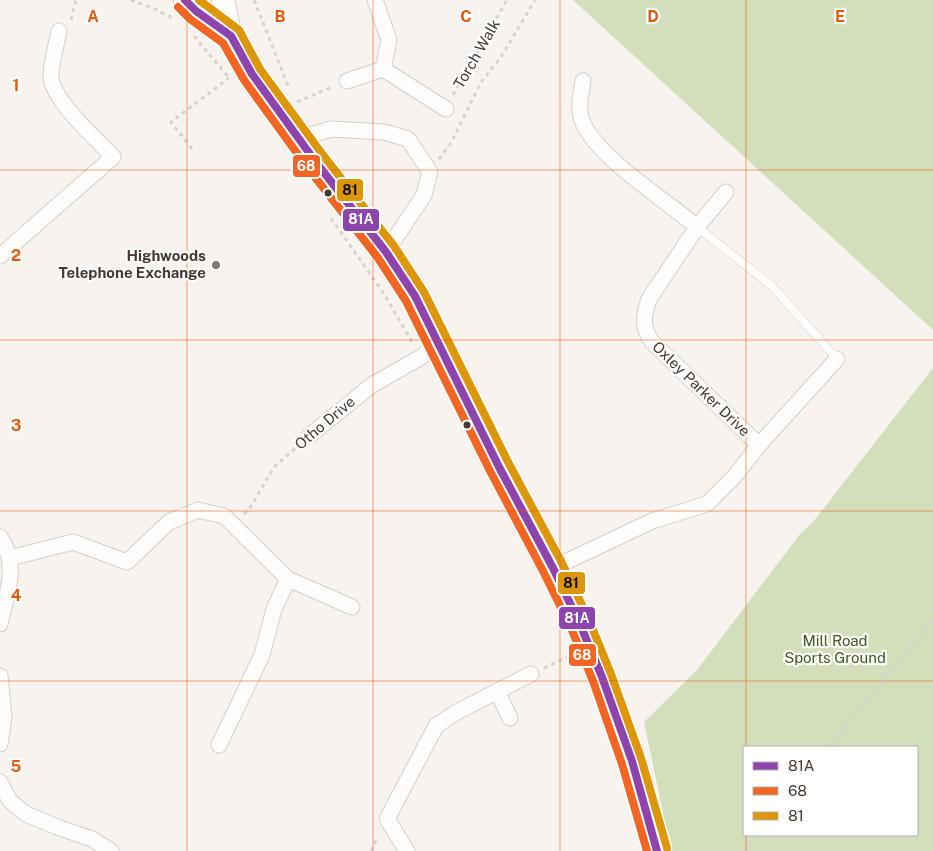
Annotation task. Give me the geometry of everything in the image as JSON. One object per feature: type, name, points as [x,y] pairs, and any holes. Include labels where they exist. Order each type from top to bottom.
[{"type":"street","points":[[185,0],[196,11],[230,36]]},
{"type":"street","points":[[223,0],[230,36],[252,74],[287,107],[298,138],[386,252],[415,296],[439,343],[499,467],[553,568],[580,624],[602,677],[632,761],[657,851]]},
{"type":"street","points":[[375,0],[389,40],[383,69]]},
{"type":"street","points":[[0,256],[113,157],[59,98],[51,78],[59,31]]},
{"type":"street","points":[[347,80],[383,69],[446,109]]},
{"type":"street","points":[[583,81],[579,106],[583,122],[592,138],[634,178],[697,228]]},
{"type":"street","points":[[298,138],[331,128],[384,132],[408,139],[430,172],[424,194],[386,252]]},
{"type":"street","name":"Oxley Parker Drive","points":[[726,192],[697,228],[649,300],[644,313],[644,324],[646,334],[652,343],[759,445]]},
{"type":"street","name":"Otho Drive","points":[[309,436],[372,385],[420,357],[439,343]]},
{"type":"street","name":"Oxley Parker Drive","points":[[553,568],[652,521],[706,504],[734,477],[759,445],[837,359]]},
{"type":"street","points":[[10,558],[73,542],[127,562],[168,522],[198,510],[224,516],[288,579],[352,607]]},
{"type":"street","points":[[0,537],[10,558],[11,575],[0,624]]},
{"type":"street","points":[[219,745],[262,655],[274,609],[288,579]]},
{"type":"street","points":[[407,851],[387,819],[436,726],[454,713],[531,674]]},
{"type":"street","points":[[0,676],[2,717],[0,744]]},
{"type":"street","points":[[497,691],[510,718]]},
{"type":"street","points":[[0,782],[10,801],[26,814],[92,839],[111,851]]},
{"type":"lane","points":[[697,228],[772,286],[837,359]]},
{"type":"path","points":[[131,0],[155,9],[177,21]]},
{"type":"path","points":[[254,0],[287,107],[347,80]]},
{"type":"path","name":"Torch Walk","points":[[446,109],[508,0]]},
{"type":"path","points":[[430,172],[451,143],[481,82],[501,57],[535,0]]},
{"type":"path","points":[[191,33],[235,85]]},
{"type":"path","points":[[192,149],[171,122],[229,78]]},
{"type":"path","points":[[329,216],[384,294],[420,357]]},
{"type":"path","name":"Otho Drive","points":[[233,524],[250,508],[274,466],[309,436]]},
{"type":"path","points":[[830,746],[933,620]]},
{"type":"path","points":[[569,645],[577,663]]},
{"type":"path","points":[[531,674],[573,654]]},
{"type":"path","points":[[744,851],[756,836]]},
{"type":"green space","points":[[573,0],[933,0],[933,330]]},
{"type":"green space","name":"Mill Road Sports Ground","points":[[933,368],[933,851],[671,851],[644,722],[697,670],[800,534],[813,522]]},
{"type":"transit line","name":"81A","points":[[185,0],[196,11],[231,36],[252,74],[315,161],[386,252],[415,296],[499,467],[553,568],[580,624],[602,677],[632,761],[657,851]]},
{"type":"transit line","name":"81","points":[[199,0],[239,30],[260,69],[323,155],[394,246],[424,292],[589,620],[611,674],[641,758],[667,848]]},
{"type":"transit line","name":"68","points":[[178,7],[190,19],[223,43],[244,80],[307,167],[378,258],[406,301],[490,471],[571,628],[593,681],[622,764],[647,851]]},
{"type":"place","name":"Highwoods Telephone Exchange","points":[[216,265]]}]
